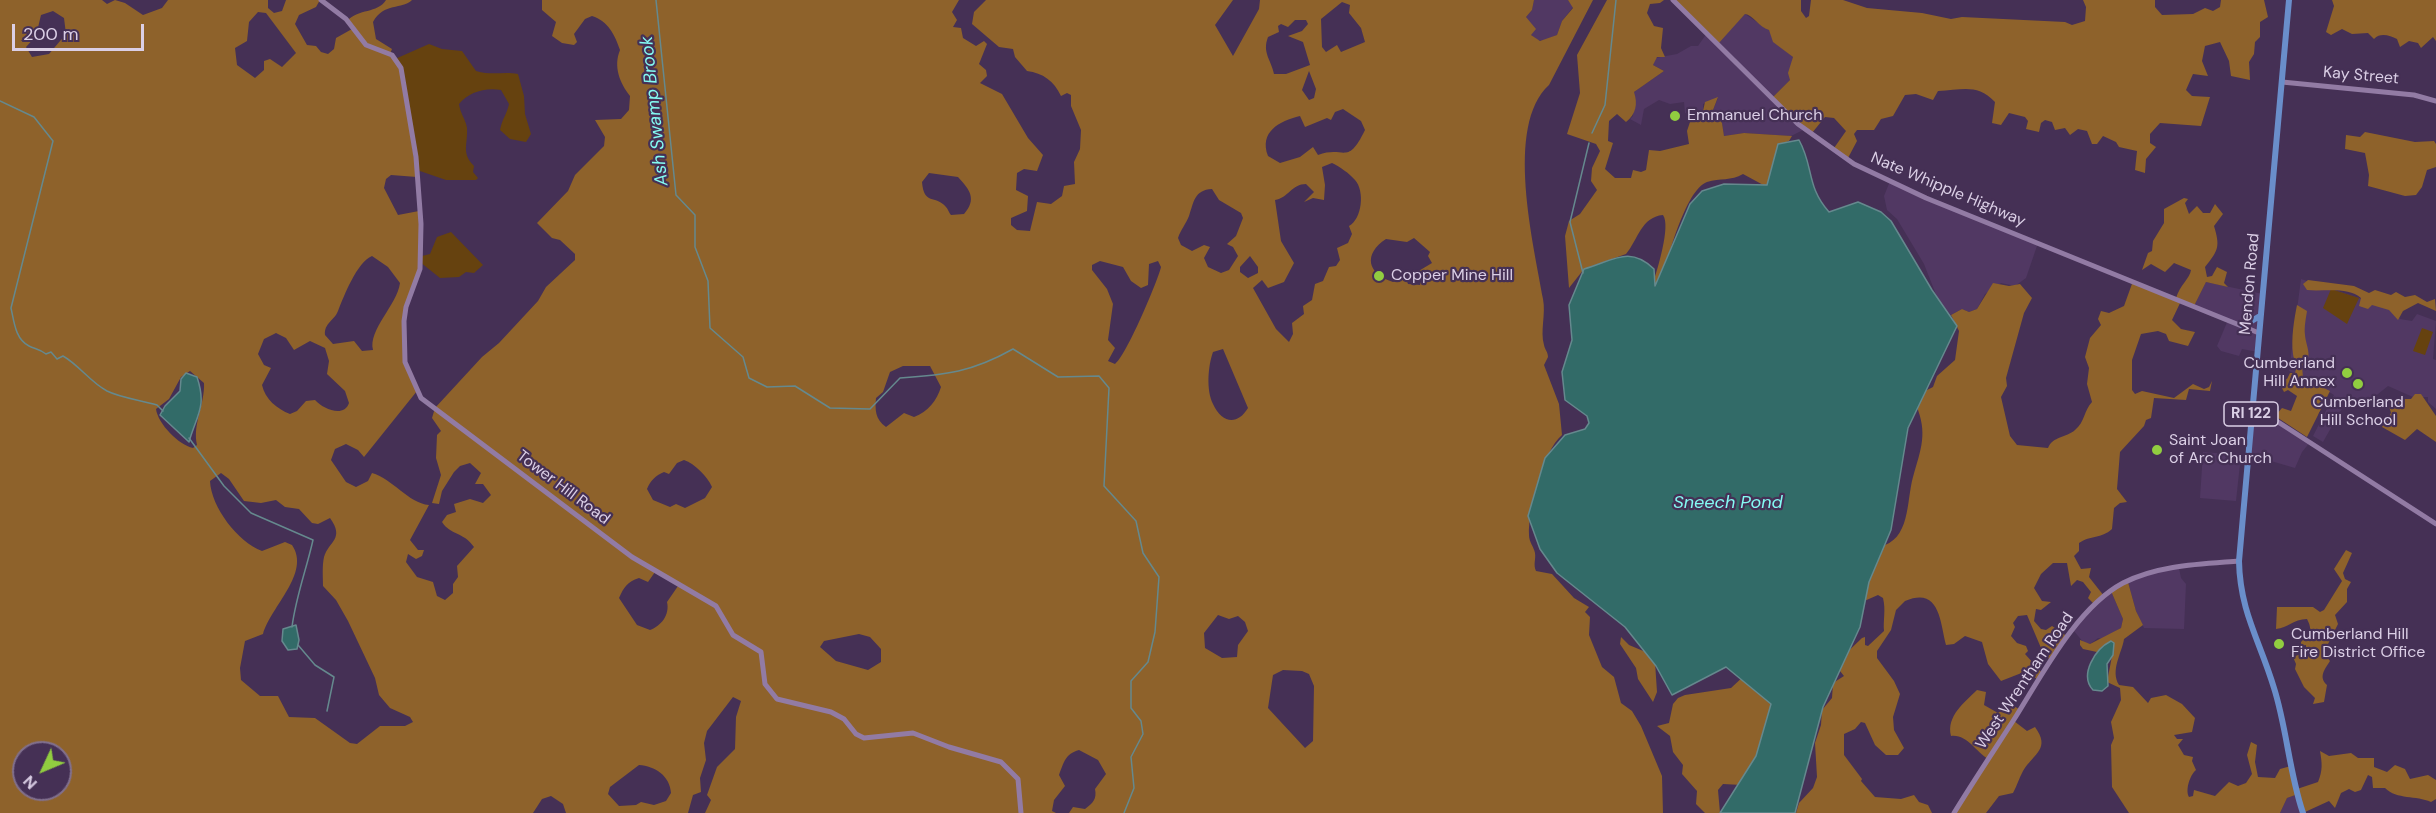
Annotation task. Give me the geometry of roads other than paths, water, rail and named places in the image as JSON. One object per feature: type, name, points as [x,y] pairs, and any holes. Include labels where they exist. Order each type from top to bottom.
[{"type":"main road","name":"Mendon Road","points":[[2289,0],[2239,561],[2244,609],[2274,687],[2303,813]]},
{"type":"main road","points":[[2243,326],[2253,323],[2260,316]]},
{"type":"street","name":"Tower Hill Road","points":[[321,0],[346,20],[366,45],[392,55],[401,68],[416,157],[421,224],[420,269],[406,306],[404,321],[405,362],[421,398],[632,557],[719,608],[733,635],[761,652],[765,684],[777,699],[831,712],[844,719],[856,734],[864,738],[913,733],[957,750],[992,758],[1011,769],[1018,779],[1021,813]]},
{"type":"street","name":"Nate Whipple Highway","points":[[1673,0],[1798,124],[1854,164],[1926,198],[2259,333]]},
{"type":"street","name":"Kay Street","points":[[2282,82],[2414,95],[2436,101]]},
{"type":"street","points":[[2252,408],[2277,420],[2436,524]]},
{"type":"street","name":"West Wrentham Road","points":[[1954,813],[2062,645],[2098,601],[2119,585],[2147,574],[2184,566],[2239,561]]},
{"type":"water","name":"Sneech Pond","points":[[1799,140],[1807,159],[1813,185],[1829,212],[1858,202],[1881,212],[1891,221],[1932,290],[1957,326],[1908,428],[1891,530],[1869,582],[1860,627],[1823,707],[1795,813],[1720,813],[1756,756],[1771,704],[1726,667],[1672,695],[1656,666],[1625,627],[1557,573],[1540,549],[1528,516],[1545,458],[1565,435],[1585,429],[1589,423],[1587,416],[1565,400],[1562,372],[1572,340],[1569,305],[1584,269],[1612,259],[1629,256],[1645,262],[1654,269],[1655,286],[1690,204],[1702,191],[1724,184],[1767,185],[1778,144]]},
{"type":"water","points":[[186,373],[197,377],[201,396],[200,410],[189,442],[160,415],[165,406],[180,391],[181,379]]},
{"type":"water","points":[[296,625],[299,640],[297,649],[288,650],[282,641],[283,629]]},
{"type":"water","points":[[2111,641],[2114,643],[2113,655],[2107,664],[2108,686],[2102,691],[2093,690],[2089,684],[2088,670],[2099,650]]},
{"type":"waterway","name":"Ash Swamp Brook","points":[[656,0],[676,195],[695,215],[695,247],[708,281],[710,328],[743,357],[749,378],[767,387],[795,386],[830,408],[870,409],[900,378],[958,371],[985,363],[1013,349],[1058,377],[1099,376],[1109,388],[1104,486],[1136,521],[1143,553],[1159,577],[1155,632],[1148,662],[1131,681],[1131,708],[1141,721],[1143,734],[1131,757],[1134,788],[1124,813]]},
{"type":"waterway","points":[[1592,133],[1605,105],[1616,0]]},
{"type":"waterway","points":[[0,101],[34,117],[53,141],[11,308],[18,334],[29,346],[46,354],[51,352],[57,359],[63,356],[107,391],[157,405],[163,411]]},
{"type":"waterway","points":[[1583,273],[1570,222],[1589,143]]},
{"type":"waterway","points":[[189,438],[224,486],[251,513],[313,540],[292,627]]},
{"type":"waterway","points":[[298,645],[315,665],[334,677],[327,711]]},
{"type":"place","name":"Emmanuel Church","points":[[1675,116]]},
{"type":"place","name":"Copper Mine Hill","points":[[1379,276]]},
{"type":"place","name":"Cumberland Hill Annex","points":[[2347,373]]},
{"type":"place","name":"Cumberland Hill School","points":[[2358,384]]},
{"type":"place","name":"Saint Joan of Arc Church","points":[[2157,450]]},
{"type":"place","name":"Cumberland Hill Fire District Office","points":[[2279,644]]}]
